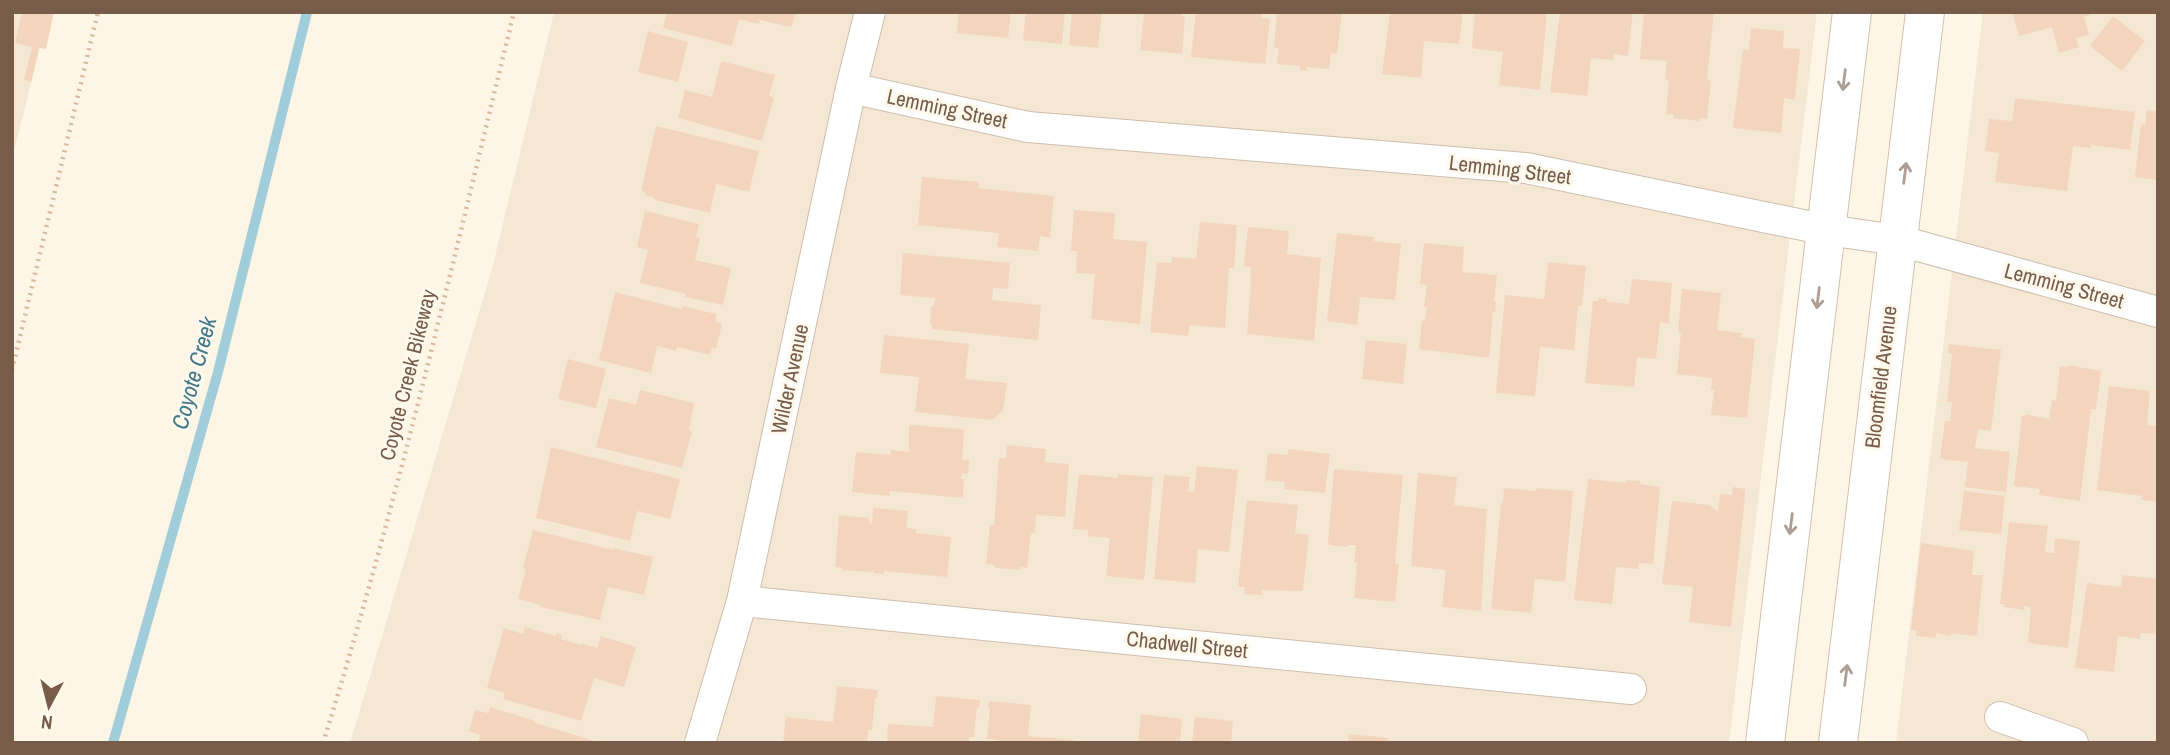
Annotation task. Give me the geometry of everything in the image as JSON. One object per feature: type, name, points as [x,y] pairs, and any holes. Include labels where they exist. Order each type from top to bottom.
[{"type":"street","name":"Wilder Avenue","points":[[700,743],[743,601],[851,88],[870,12]]},
{"type":"street","points":[[1765,743],[1852,12]]},
{"type":"street","name":"Bloomfield Avenue","points":[[1838,743],[1925,12]]},
{"type":"street","name":"Lemming Street","points":[[851,88],[1028,127],[1526,167],[1826,230],[1897,240],[2158,312]]},
{"type":"street","name":"Chadwell Street","points":[[743,601],[1632,689]]},
{"type":"street","points":[[2000,717],[2073,743]]},
{"type":"path","points":[[12,370],[98,12]]},
{"type":"path","name":"Coyote Creek Bikeway","points":[[323,743],[352,651],[418,403],[514,12]]},
{"type":"shaded area","points":[[12,12],[49,12],[12,159]]},
{"type":"shaded area","points":[[554,12],[1817,12],[1729,743],[350,743],[492,269]]},
{"type":"shaded area","points":[[1983,12],[2158,12],[2158,743],[1896,743]]},
{"type":"building","points":[[22,12],[54,12],[46,49],[39,48],[31,82],[24,80],[32,47],[15,43]]},
{"type":"building","points":[[667,12],[797,12],[791,27],[760,20],[759,24],[739,19],[732,46],[663,28]]},
{"type":"building","points":[[959,12],[1011,12],[1008,38],[957,33]]},
{"type":"building","points":[[1026,12],[1065,12],[1062,44],[1023,40]]},
{"type":"building","points":[[1072,12],[1102,12],[1098,48],[1069,45]]},
{"type":"building","points":[[1136,12],[1182,12],[1185,17],[1182,54],[1140,50],[1144,15]]},
{"type":"building","points":[[1196,12],[1262,12],[1262,18],[1270,19],[1265,64],[1191,57]]},
{"type":"building","points":[[1277,12],[1342,12],[1337,54],[1331,53],[1329,69],[1307,67],[1307,71],[1300,70],[1300,66],[1277,64],[1279,48],[1274,48]]},
{"type":"building","points":[[1390,12],[1463,12],[1459,44],[1424,41],[1421,78],[1382,74]]},
{"type":"building","points":[[1475,12],[1547,12],[1540,90],[1499,85],[1503,52],[1472,48]]},
{"type":"building","points":[[1560,12],[1633,12],[1628,56],[1614,54],[1614,60],[1591,58],[1587,96],[1550,92]]},
{"type":"building","points":[[1644,12],[1714,12],[1707,79],[1711,80],[1707,119],[1700,118],[1700,121],[1673,118],[1674,115],[1666,114],[1669,80],[1665,80],[1667,61],[1640,59]]},
{"type":"building","points":[[2012,12],[2089,12],[2090,15],[2084,17],[2089,35],[2076,38],[2079,47],[2059,53],[2052,27],[2019,36]]},
{"type":"building","points":[[2113,16],[2145,41],[2122,71],[2090,46]]},
{"type":"building","points":[[1751,28],[1784,31],[1783,48],[1800,49],[1795,100],[1784,98],[1781,133],[1733,128],[1743,49],[1749,50]]},
{"type":"building","points":[[648,31],[688,42],[678,82],[638,72]]},
{"type":"building","points":[[721,61],[775,75],[769,96],[774,97],[762,141],[678,118],[685,90],[712,97]]},
{"type":"building","points":[[2015,98],[2135,112],[2130,150],[2091,145],[2091,148],[2073,146],[2067,191],[1995,182],[1999,153],[1985,151],[1989,119],[2012,121]]},
{"type":"building","points":[[2147,110],[2158,112],[2158,180],[2135,177],[2141,124],[2145,125]]},
{"type":"building","points":[[656,126],[759,151],[749,192],[716,184],[710,213],[655,200],[645,195],[646,192],[641,191]]},
{"type":"building","points":[[922,177],[979,182],[978,188],[1054,196],[1050,238],[1040,236],[1038,251],[997,247],[999,233],[918,225]]},
{"type":"building","points":[[1074,210],[1115,213],[1113,239],[1147,242],[1140,324],[1091,319],[1095,274],[1076,273],[1077,251],[1071,251]]},
{"type":"building","points":[[645,211],[699,224],[696,237],[700,238],[695,260],[731,268],[723,305],[640,283],[648,250],[637,247]]},
{"type":"building","points":[[1200,222],[1237,225],[1234,268],[1229,268],[1225,328],[1190,325],[1188,336],[1150,332],[1157,262],[1171,263],[1172,257],[1196,259]]},
{"type":"building","points":[[1248,227],[1289,231],[1287,254],[1321,258],[1314,341],[1247,334],[1251,267],[1244,266]]},
{"type":"building","points":[[1337,233],[1374,237],[1374,241],[1401,244],[1395,300],[1360,297],[1357,325],[1327,321]]},
{"type":"building","points":[[1424,243],[1464,247],[1462,272],[1497,275],[1489,358],[1419,349],[1422,320],[1425,321],[1427,307],[1424,307],[1427,285],[1420,284]]},
{"type":"building","points":[[903,253],[1010,263],[1008,289],[993,288],[992,300],[1041,305],[1038,340],[932,329],[931,306],[934,306],[935,298],[900,295]]},
{"type":"building","points":[[1548,262],[1586,266],[1582,306],[1578,306],[1574,350],[1540,347],[1535,396],[1496,393],[1505,295],[1544,299]]},
{"type":"building","points":[[1632,279],[1672,283],[1669,324],[1660,322],[1656,359],[1637,357],[1634,387],[1585,383],[1593,301],[1598,301],[1598,298],[1607,299],[1607,302],[1629,304]]},
{"type":"building","points":[[1682,289],[1721,293],[1717,330],[1742,333],[1741,337],[1755,339],[1747,418],[1711,415],[1714,390],[1711,390],[1712,378],[1677,374]]},
{"type":"building","points":[[615,292],[682,309],[683,306],[716,314],[716,322],[722,324],[716,349],[712,348],[710,355],[677,347],[676,351],[657,346],[651,373],[599,360]]},
{"type":"building","points":[[884,335],[969,344],[965,379],[1007,383],[1003,411],[992,420],[915,412],[919,377],[880,373]]},
{"type":"building","points":[[1366,340],[1407,344],[1403,384],[1362,379]]},
{"type":"building","points":[[1949,344],[2001,350],[1991,431],[1978,429],[1975,448],[2010,452],[2006,492],[1965,487],[1968,462],[1940,459],[1945,421],[1950,421],[1952,402],[1947,402],[1952,354],[1948,353]]},
{"type":"building","points":[[568,359],[606,369],[596,408],[558,399]]},
{"type":"building","points":[[2060,366],[2101,371],[2096,409],[2091,409],[2080,501],[2039,495],[2040,489],[2014,486],[2022,416],[2025,414],[2049,419],[2052,400],[2056,401]]},
{"type":"building","points":[[2109,386],[2150,391],[2147,425],[2158,426],[2158,502],[2141,500],[2142,496],[2097,490]]},
{"type":"building","points":[[640,390],[694,403],[689,430],[692,431],[682,468],[596,447],[609,398],[636,405]]},
{"type":"building","points":[[909,426],[964,429],[962,460],[969,460],[968,474],[962,473],[961,479],[964,479],[963,498],[890,491],[890,496],[852,492],[856,452],[890,455],[891,450],[909,452]]},
{"type":"building","points":[[1007,445],[1046,449],[1045,462],[1069,464],[1065,517],[1036,515],[1027,568],[1020,567],[1020,570],[995,568],[995,565],[986,564],[990,525],[994,525],[999,458],[1006,458]]},
{"type":"building","points":[[551,447],[680,479],[670,519],[637,511],[630,541],[536,518]]},
{"type":"building","points":[[1288,449],[1330,454],[1325,493],[1284,489],[1285,482],[1265,480],[1268,453],[1288,455]]},
{"type":"building","points":[[1197,466],[1238,470],[1229,552],[1198,549],[1195,583],[1154,579],[1164,475],[1190,477],[1188,491],[1194,492]]},
{"type":"building","points":[[1334,469],[1403,475],[1395,563],[1399,564],[1395,602],[1354,598],[1356,545],[1348,547],[1328,543]]},
{"type":"building","points":[[1418,473],[1457,477],[1454,505],[1487,509],[1481,611],[1442,607],[1446,570],[1411,566]]},
{"type":"building","points":[[1079,474],[1118,478],[1118,474],[1153,477],[1144,580],[1106,576],[1110,538],[1088,536],[1088,530],[1073,529]]},
{"type":"building","points":[[1588,479],[1626,483],[1626,480],[1640,481],[1640,484],[1660,487],[1653,564],[1639,563],[1638,569],[1616,567],[1612,604],[1574,600]]},
{"type":"building","points":[[1733,487],[1745,489],[1745,496],[1731,627],[1689,622],[1693,587],[1662,584],[1672,501],[1709,505],[1718,512],[1720,494],[1732,495]]},
{"type":"building","points":[[1504,488],[1573,491],[1565,582],[1535,579],[1531,613],[1491,609]]},
{"type":"building","points":[[1964,491],[2005,496],[2001,534],[1959,530]]},
{"type":"building","points":[[1247,500],[1298,505],[1295,533],[1309,535],[1301,591],[1262,590],[1262,595],[1244,594],[1245,587],[1238,587]]},
{"type":"building","points":[[873,508],[908,511],[906,528],[916,529],[916,533],[951,537],[947,577],[884,571],[884,574],[873,573],[874,570],[842,570],[843,568],[835,567],[839,515],[869,518],[869,523],[872,524]]},
{"type":"building","points":[[2009,522],[2048,526],[2045,552],[2054,553],[2055,538],[2080,541],[2068,648],[2028,643],[2031,607],[2024,606],[2024,610],[2000,604]]},
{"type":"building","points":[[533,530],[653,557],[644,595],[608,587],[600,620],[540,607],[541,605],[518,599]]},
{"type":"building","points":[[1921,543],[1974,551],[1972,575],[1983,575],[1977,634],[1974,636],[1936,633],[1936,638],[1916,636],[1917,630],[1911,630]]},
{"type":"building","points":[[2123,575],[2158,579],[2155,634],[2141,633],[2140,639],[2118,636],[2114,672],[2075,668],[2087,583],[2121,587]]},
{"type":"building","points":[[525,627],[556,636],[557,633],[562,635],[561,639],[597,648],[601,636],[636,647],[624,687],[594,678],[581,721],[503,699],[505,693],[487,688],[504,628],[523,634]]},
{"type":"building","points":[[837,686],[878,690],[872,730],[868,730],[867,743],[783,743],[786,717],[833,722]]},
{"type":"building","points":[[936,696],[980,700],[974,737],[969,737],[969,742],[887,743],[888,724],[933,727]]},
{"type":"building","points":[[989,701],[1031,705],[1028,736],[1074,740],[1073,743],[999,743],[999,740],[987,739]]},
{"type":"building","points":[[490,707],[602,743],[478,743],[480,735],[469,731],[475,710],[488,713]]},
{"type":"building","points":[[1141,714],[1182,719],[1180,743],[1138,743]]},
{"type":"building","points":[[1195,717],[1233,721],[1231,743],[1192,743]]},
{"type":"building","points":[[1349,734],[1388,738],[1387,743],[1348,743]]},
{"type":"waterway","name":"Coyote Creek","points":[[113,743],[218,372],[307,12]]}]
